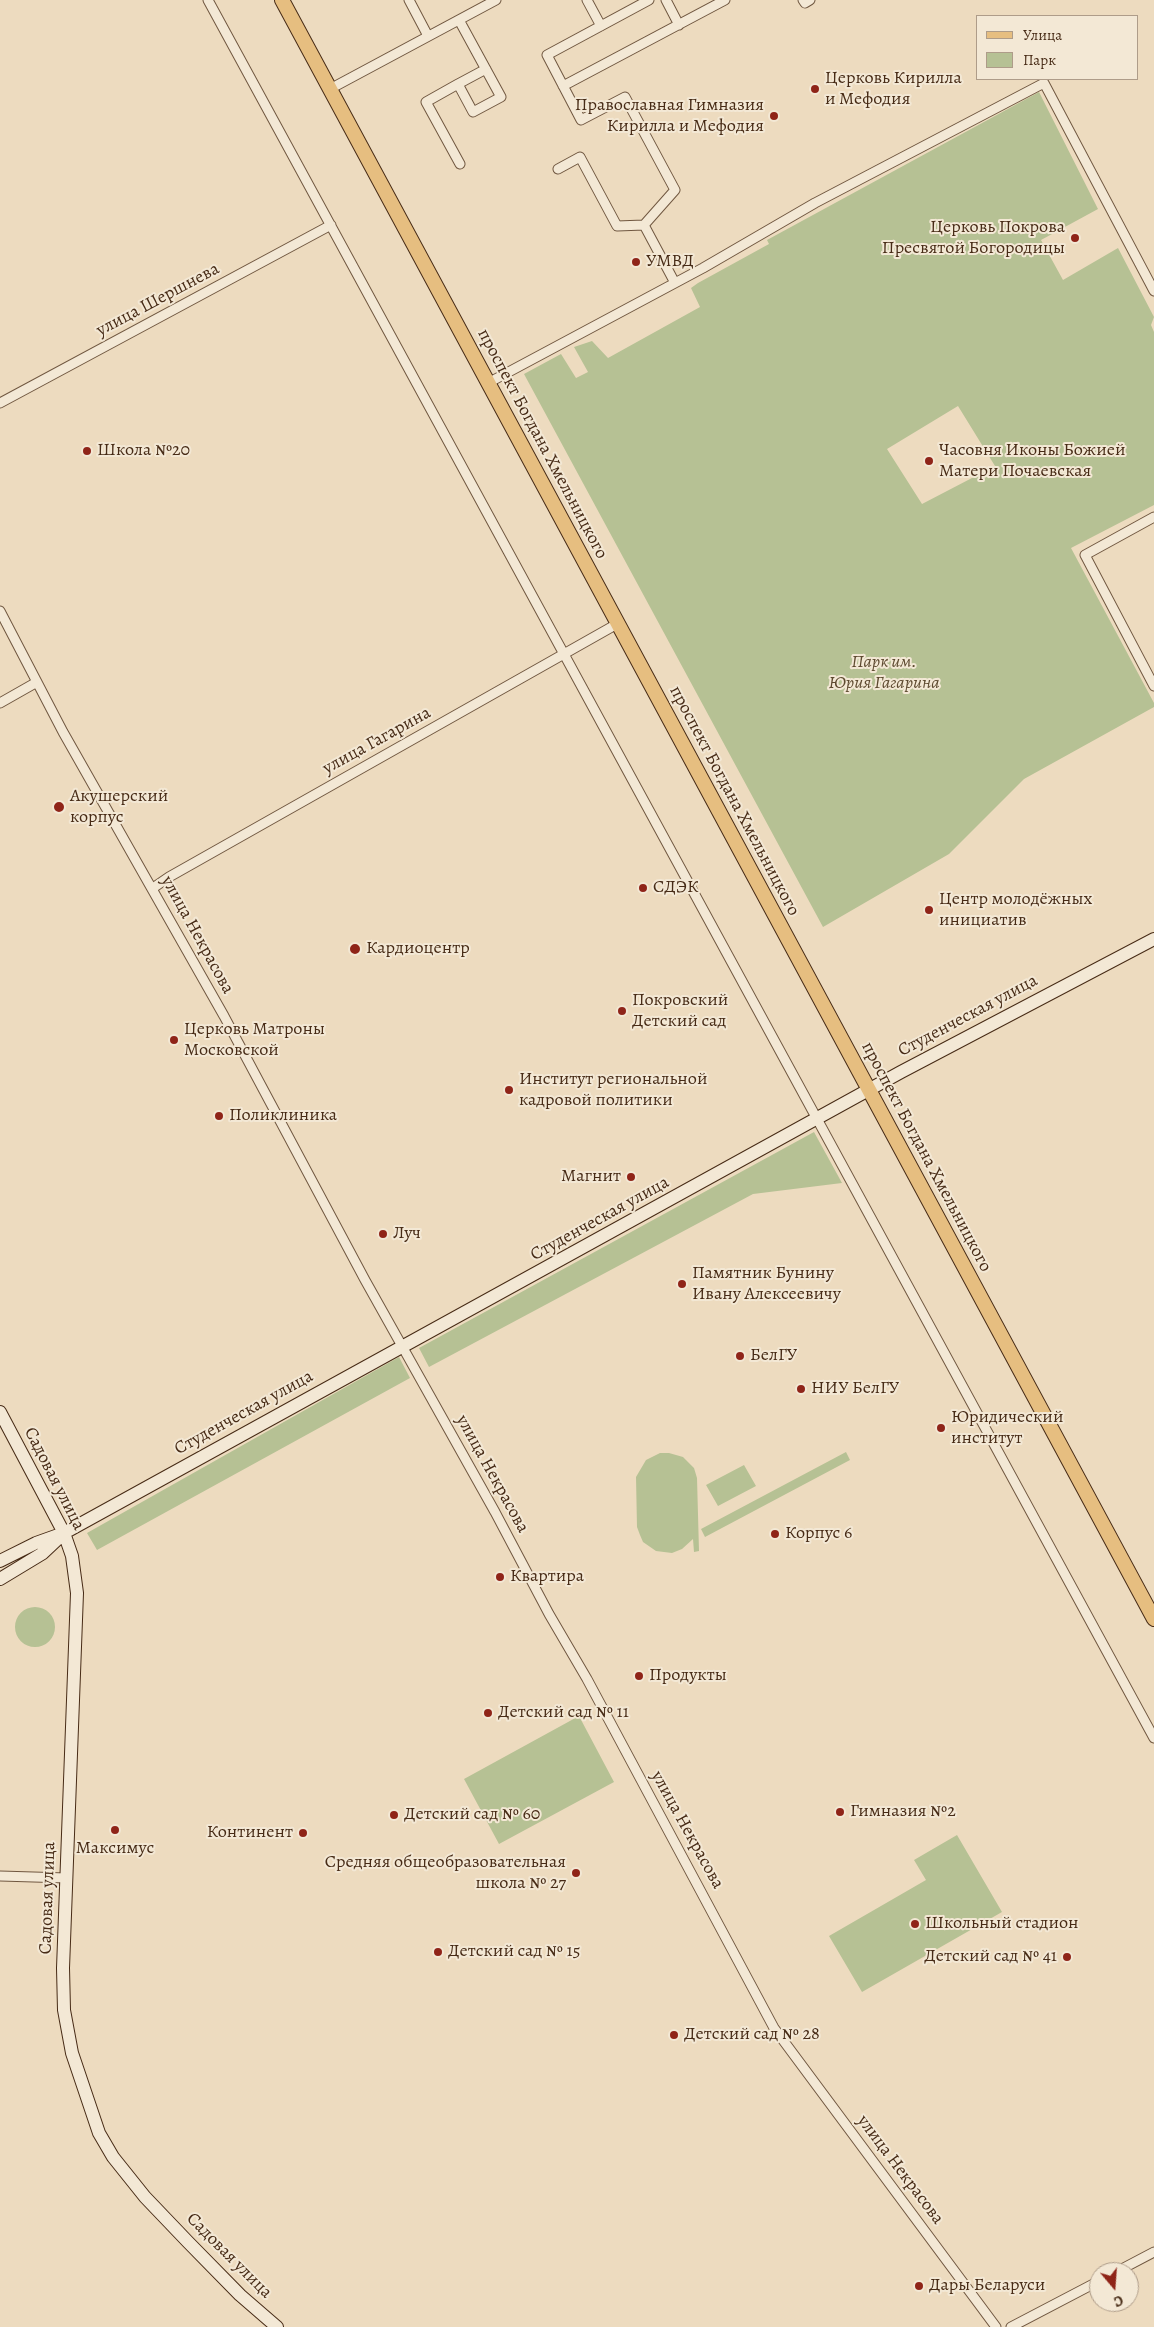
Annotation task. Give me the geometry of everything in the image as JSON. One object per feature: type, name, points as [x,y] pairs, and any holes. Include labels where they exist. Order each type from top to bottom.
[{"type":"main road","name":"проспект Богдана Хмельницкого","points":[[282,0],[1154,1619]]},
{"type":"main road","name":"Студенческая улица","points":[[0,1561],[36,1543],[64,1533],[869,1090],[1154,939]]},
{"type":"main road","name":"Садовая улица","points":[[0,1412],[64,1533],[72,1556],[77,1593],[64,2010],[72,2053],[99,2133],[113,2158],[146,2197],[240,2295],[277,2327]]},
{"type":"main road","name":"Студенческая улица","points":[[0,1578],[43,1553],[64,1533]]},
{"type":"street","points":[[208,0],[1154,1738]]},
{"type":"street","points":[[409,0],[428,36]]},
{"type":"street","points":[[330,89],[496,0]]},
{"type":"street","points":[[587,0],[601,26]]},
{"type":"street","points":[[558,169],[580,157],[616,226],[644,225],[675,190],[625,97],[582,120],[547,55],[649,0]]},
{"type":"street","points":[[666,0],[679,25]]},
{"type":"street","points":[[564,86],[725,0]]},
{"type":"street","points":[[803,0],[805,3],[810,0]]},
{"type":"street","points":[[458,84],[473,112],[501,97],[459,20]]},
{"type":"street","points":[[460,164],[426,102],[486,69]]},
{"type":"street","points":[[488,383],[675,283],[815,203],[1044,82],[1154,290]]},
{"type":"street","name":"улица Шершнева","points":[[0,403],[331,225]]},
{"type":"street","points":[[644,225],[675,283]]},
{"type":"street","points":[[1154,517],[1085,555],[1154,686]]},
{"type":"street","name":"улица Некрасова","points":[[0,612],[37,682],[153,888],[549,1614],[587,1679],[777,2033],[996,2327]]},
{"type":"street","name":"улица Гагарина","points":[[153,888],[168,877],[617,624]]},
{"type":"street","points":[[0,703],[37,682]]},
{"type":"street","points":[[0,1876],[67,1878]]},
{"type":"street","points":[[1135,2262],[1154,2252]]},
{"type":"street","points":[[1010,2327],[1089,2286]]},
{"type":"green space","name":"Парк им. Юрия Гагарина","points":[[1039,92],[1098,209],[1041,240],[1063,280],[1118,248],[1154,317],[1151,325],[1154,332],[1154,505],[1071,548],[1154,703],[1154,707],[1024,779],[949,854],[823,927],[524,374],[561,354],[576,378],[588,372],[574,347],[592,341],[608,358],[700,307],[691,288],[769,244],[767,240]],"holes":[[[958,406],[995,466],[922,504],[887,449]]]},
{"type":"green space","points":[[814,1132],[842,1183],[753,1194],[429,1367],[419,1348]]},
{"type":"green space","points":[[399,1357],[410,1378],[97,1550],[87,1533]]},
{"type":"green space","points":[[846,1452],[850,1460],[705,1537],[701,1529]]},
{"type":"green space","points":[[660,1453],[669,1453],[683,1457],[694,1468],[697,1478],[699,1551],[694,1552],[693,1539],[682,1549],[672,1553],[656,1551],[643,1542],[640,1535],[637,1527],[636,1477],[646,1460]]},
{"type":"green space","points":[[744,1465],[756,1486],[718,1506],[706,1485]]},
{"type":"green space","points":[[35,1607],[49,1613],[55,1627],[49,1641],[35,1647],[21,1641],[15,1627],[21,1613]]},
{"type":"green space","points":[[579,1716],[614,1782],[499,1844],[464,1779]]},
{"type":"green space","name":"Школьный стадион","points":[[957,1835],[1002,1912],[862,1992],[829,1936],[926,1880],[914,1860]]},
{"type":"place","name":"Церковь Кирилла и Мефодия","points":[[815,89]]},
{"type":"place","name":"Православная Гимназия Кирилла и Мефодия","points":[[774,116]]},
{"type":"place","name":"Церковь Покрова Пресвятой Богородицы","points":[[1075,238]]},
{"type":"place","name":"УМВД","points":[[636,262]]},
{"type":"place","name":"Школа №20","points":[[87,451]]},
{"type":"place","name":"Часовня Иконы Божией Матери Почаевская","points":[[929,461]]},
{"type":"place","name":"Акушерский корпус","points":[[59,807]]},
{"type":"place","name":"СДЭК","points":[[643,888]]},
{"type":"place","name":"Центр молодёжных инициатив","points":[[929,910]]},
{"type":"place","name":"Кардиоцентр","points":[[355,949]]},
{"type":"place","name":"Покровский Детский сад","points":[[622,1011]]},
{"type":"place","name":"Церковь Матроны Московской","points":[[174,1040]]},
{"type":"place","name":"Институт региональной кадровой политики","points":[[509,1090]]},
{"type":"place","name":"Поликлиника","points":[[219,1116]]},
{"type":"place","name":"Магнит","points":[[631,1177]]},
{"type":"place","name":"Луч","points":[[383,1234]]},
{"type":"place","name":"Памятник Бунину Ивану Алексеевичу","points":[[682,1284]]},
{"type":"place","name":"БелГУ","points":[[740,1356]]},
{"type":"place","name":"НИУ БелГУ","points":[[801,1389]]},
{"type":"place","name":"Юридический институт","points":[[941,1428]]},
{"type":"place","name":"Корпус 6","points":[[775,1534]]},
{"type":"place","name":"Квартира","points":[[500,1577]]},
{"type":"place","name":"Продукты","points":[[639,1676]]},
{"type":"place","name":"Детский сад № 11","points":[[488,1713]]},
{"type":"place","name":"Гимназия №2","points":[[840,1812]]},
{"type":"place","name":"Детский сад № 60","points":[[394,1815]]},
{"type":"place","name":"Максимус","points":[[115,1830]]},
{"type":"place","name":"Континент","points":[[303,1833]]},
{"type":"place","name":"Средняя общеобразовательная школа № 27","points":[[576,1873]]},
{"type":"place","name":"Школьный стадион","points":[[915,1924]]},
{"type":"place","name":"Детский сад № 15","points":[[438,1952]]},
{"type":"place","name":"Детский сад № 41","points":[[1067,1957]]},
{"type":"place","name":"Детский сад № 28","points":[[674,2035]]},
{"type":"place","name":"Дары Беларуси","points":[[919,2286]]}]
